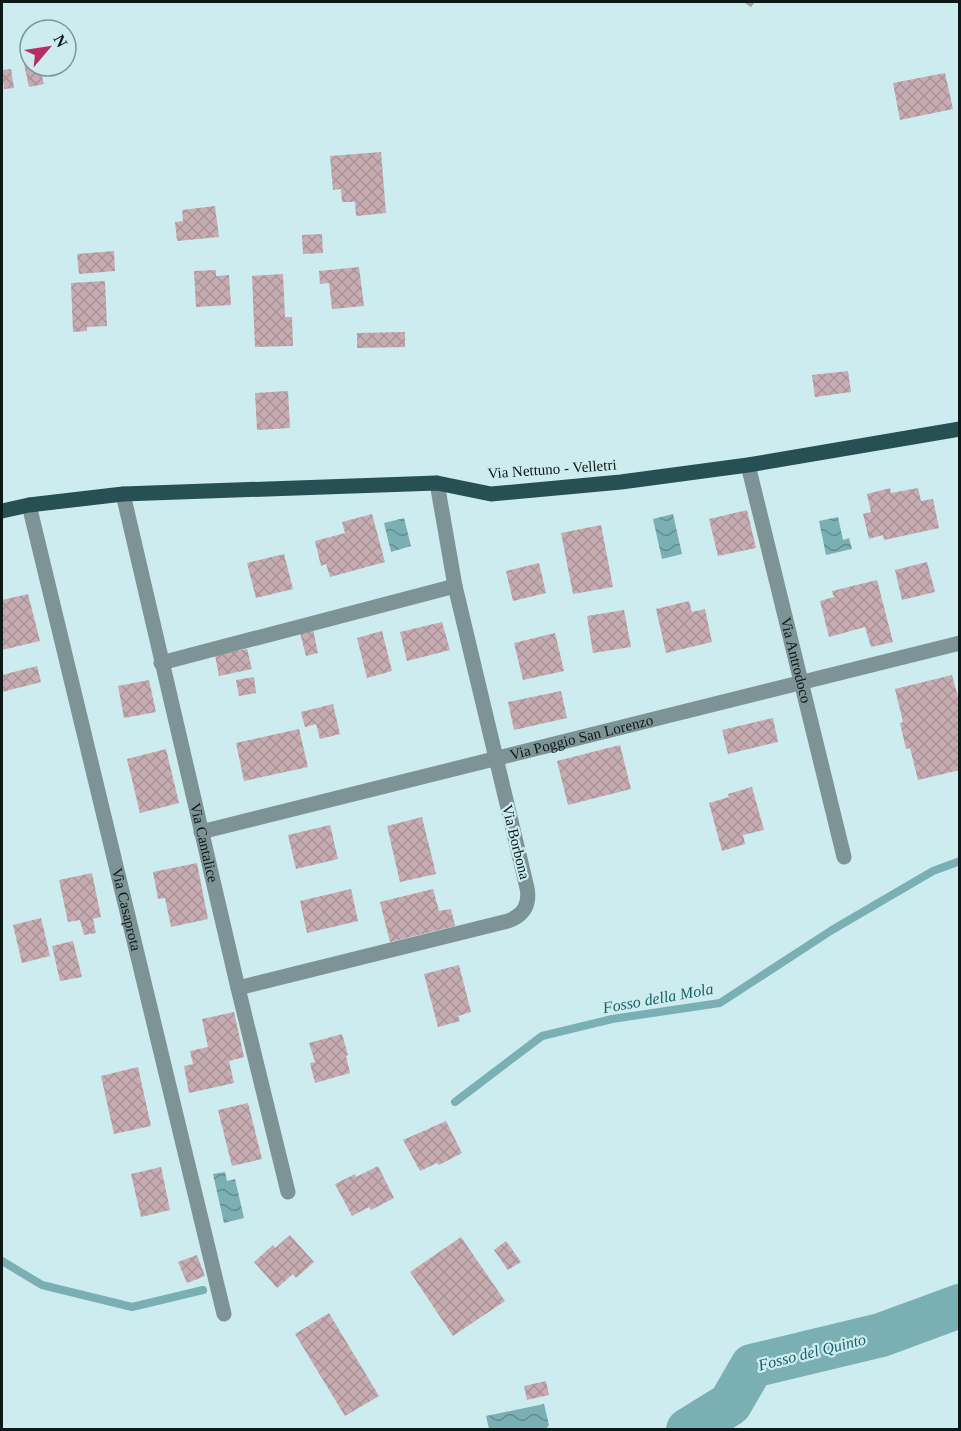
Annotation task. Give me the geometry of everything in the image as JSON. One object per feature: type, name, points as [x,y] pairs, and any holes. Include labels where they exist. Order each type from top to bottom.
[{"type":"main road","name":"Via Nettuno - Velletri","points":[[2,511],[29,505],[123,494],[437,483],[491,494],[621,482],[748,465],[960,429]]},
{"type":"street","name":"Via Antrodoco","points":[[748,465],[844,857]]},
{"type":"street","name":"Via Borbona","points":[[238,988],[508,921],[522,914],[527,903],[527,888],[454,586],[437,483]]},
{"type":"street","name":"Via Cantalice","points":[[123,494],[161,663],[288,1192]]},
{"type":"street","name":"Via Casaprota","points":[[29,505],[225,1314]]},
{"type":"street","points":[[161,663],[454,586]]},
{"type":"street","name":"Via Poggio San Lorenzo","points":[[201,832],[960,643]]},
{"type":"water","points":[[673,514],[682,554],[662,559],[653,519]]},
{"type":"water","points":[[838,517],[843,540],[849,538],[852,549],[826,555],[819,521]]},
{"type":"water","points":[[404,518],[411,546],[391,552],[384,523]]},
{"type":"water","points":[[225,1172],[227,1181],[235,1179],[244,1218],[224,1223],[213,1174]]},
{"type":"water","points":[[544,1404],[549,1425],[546,1429],[489,1429],[486,1416]]},
{"type":"building","points":[[743,2],[755,2],[751,7]]},
{"type":"building","points":[[11,69],[14,88],[4,89],[2,70]]},
{"type":"building","points":[[945,73],[953,109],[900,120],[893,83]]},
{"type":"building","points":[[27,78],[42,78],[44,84],[29,87]]},
{"type":"building","points":[[381,152],[386,213],[356,216],[355,202],[342,202],[341,189],[333,190],[330,156]]},
{"type":"building","points":[[215,206],[219,237],[177,241],[175,222],[183,221],[182,210]]},
{"type":"building","points":[[322,234],[323,253],[303,254],[302,235]]},
{"type":"building","points":[[114,251],[115,271],[79,274],[77,254]]},
{"type":"building","points":[[359,267],[364,306],[332,309],[329,283],[320,284],[319,271]]},
{"type":"building","points":[[216,270],[216,276],[229,275],[231,305],[196,307],[194,271]]},
{"type":"building","points":[[283,274],[285,317],[292,317],[293,346],[255,347],[252,276]]},
{"type":"building","points":[[105,281],[107,326],[87,327],[87,331],[73,332],[71,283]]},
{"type":"building","points":[[405,332],[405,347],[357,348],[357,333]]},
{"type":"building","points":[[848,371],[851,392],[815,397],[812,375]]},
{"type":"building","points":[[288,391],[290,428],[257,430],[255,393]]},
{"type":"building","points":[[890,488],[891,493],[918,488],[921,501],[933,499],[939,528],[884,540],[883,535],[869,539],[863,514],[871,512],[867,494]]},
{"type":"building","points":[[747,510],[756,548],[718,556],[709,519]]},
{"type":"building","points":[[372,514],[385,562],[330,577],[326,564],[321,566],[315,541],[345,533],[342,522]]},
{"type":"building","points":[[601,525],[613,587],[573,594],[561,533]]},
{"type":"building","points":[[284,554],[293,589],[256,598],[247,563]]},
{"type":"building","points":[[927,562],[935,592],[902,600],[895,570]]},
{"type":"building","points":[[539,563],[546,593],[513,601],[506,571]]},
{"type":"building","points":[[877,580],[893,642],[871,647],[865,627],[829,637],[820,601],[834,597],[832,591]]},
{"type":"building","points":[[28,594],[40,641],[2,650],[2,600]]},
{"type":"building","points":[[689,601],[692,612],[705,609],[712,642],[666,653],[656,609]]},
{"type":"building","points":[[624,610],[631,647],[593,653],[587,616]]},
{"type":"building","points":[[442,622],[450,650],[407,661],[400,632]]},
{"type":"building","points":[[313,630],[318,653],[306,656],[300,633]]},
{"type":"building","points":[[382,631],[392,671],[367,678],[357,638]]},
{"type":"building","points":[[555,633],[564,671],[523,680],[514,643]]},
{"type":"building","points":[[247,649],[252,669],[219,676],[215,655]]},
{"type":"building","points":[[37,666],[41,682],[2,692],[2,675]]},
{"type":"building","points":[[952,675],[960,704],[960,770],[918,780],[910,748],[906,749],[900,723],[903,722],[895,689]]},
{"type":"building","points":[[254,677],[256,693],[239,696],[236,680]]},
{"type":"building","points":[[149,680],[156,712],[124,718],[118,686]]},
{"type":"building","points":[[561,691],[567,718],[514,730],[508,702]]},
{"type":"building","points":[[333,704],[340,734],[320,739],[316,724],[305,727],[301,712]]},
{"type":"building","points":[[773,718],[778,742],[728,754],[722,730]]},
{"type":"building","points":[[299,729],[308,767],[244,781],[236,743]]},
{"type":"building","points":[[620,745],[631,789],[568,805],[557,761]]},
{"type":"building","points":[[166,749],[179,803],[140,813],[127,759]]},
{"type":"building","points":[[752,787],[764,830],[743,835],[745,844],[722,851],[709,803],[729,797],[728,794]]},
{"type":"building","points":[[422,817],[436,874],[400,882],[387,826]]},
{"type":"building","points":[[330,825],[338,859],[296,869],[288,835]]},
{"type":"building","points":[[197,863],[208,919],[171,927],[165,898],[158,899],[153,872]]},
{"type":"building","points":[[92,873],[101,917],[93,919],[96,933],[84,935],[80,920],[68,922],[59,880]]},
{"type":"building","points":[[351,889],[358,921],[307,933],[300,901]]},
{"type":"building","points":[[433,889],[439,911],[451,909],[455,926],[390,942],[380,902]]},
{"type":"building","points":[[41,918],[50,956],[22,963],[13,925]]},
{"type":"building","points":[[73,941],[82,977],[60,981],[52,946]]},
{"type":"building","points":[[459,965],[471,1012],[458,1016],[460,1021],[438,1027],[424,974]]},
{"type":"building","points":[[234,1012],[244,1057],[229,1061],[234,1083],[189,1093],[184,1066],[193,1064],[190,1051],[208,1047],[202,1019]]},
{"type":"building","points":[[342,1034],[350,1073],[315,1083],[310,1063],[315,1062],[309,1043]]},
{"type":"building","points":[[138,1067],[151,1126],[114,1134],[101,1076]]},
{"type":"building","points":[[248,1103],[262,1159],[232,1166],[218,1110]]},
{"type":"building","points":[[446,1121],[462,1153],[439,1165],[437,1163],[420,1171],[403,1140]]},
{"type":"building","points":[[378,1166],[394,1198],[371,1210],[369,1207],[352,1216],[335,1184]]},
{"type":"building","points":[[161,1167],[170,1210],[141,1217],[131,1174]]},
{"type":"building","points":[[290,1235],[314,1262],[296,1278],[293,1274],[277,1288],[254,1262],[273,1245],[275,1248]]},
{"type":"building","points":[[461,1237],[505,1301],[453,1336],[410,1272]]},
{"type":"building","points":[[506,1241],[521,1262],[508,1270],[494,1250]]},
{"type":"building","points":[[197,1255],[205,1276],[187,1283],[178,1262]]},
{"type":"building","points":[[329,1313],[379,1396],[345,1416],[295,1334]]},
{"type":"building","points":[[546,1381],[549,1395],[527,1400],[524,1386]]},
{"type":"waterway","name":"Fosso della Mola","points":[[455,1102],[542,1036],[612,1019],[720,1003],[832,930],[933,871],[960,861]]},
{"type":"waterway","name":"Fosso della Mola","points":[[2,1261],[42,1285],[132,1307],[203,1290]]},
{"type":"waterway","name":"Fosso del Quinto","points":[[688,1430],[730,1404],[752,1366],[881,1335],[960,1306]]}]
